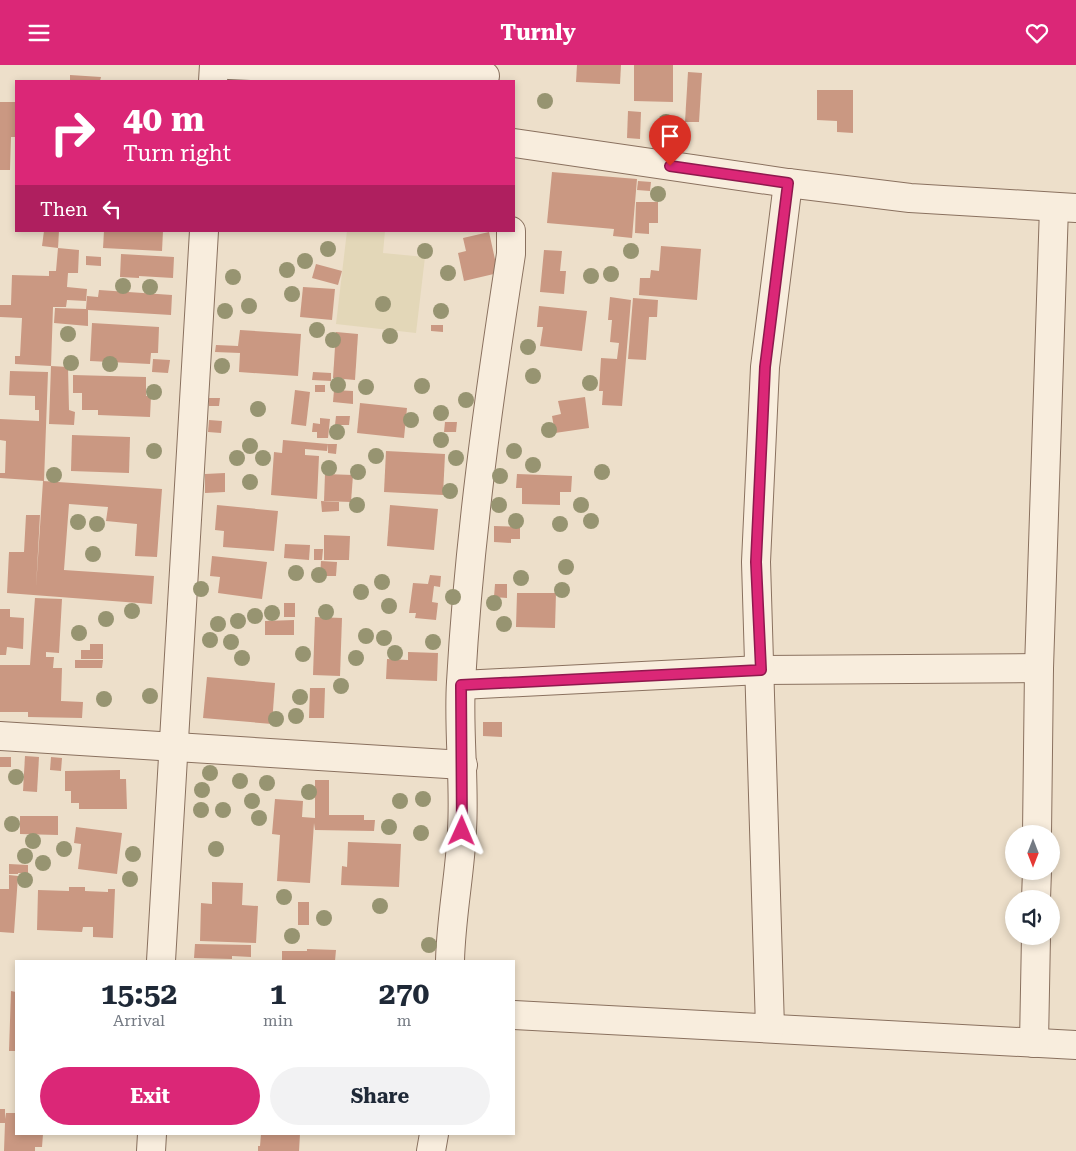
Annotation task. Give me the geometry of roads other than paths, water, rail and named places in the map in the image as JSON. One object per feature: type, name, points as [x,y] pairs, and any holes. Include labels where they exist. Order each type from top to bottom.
[{"type":"street","points":[[213,80],[214,65]]},
{"type":"street","points":[[229,65],[486,74]]},
{"type":"street","points":[[515,143],[788,183],[910,198],[1065,207],[1040,668],[1037,825]]},
{"type":"street","points":[[770,1028],[761,670],[756,562],[765,367],[788,183]]},
{"type":"street","points":[[161,960],[204,232]]},
{"type":"street","points":[[450,960],[451,925],[462,831],[461,685],[466,613],[487,410],[510,255],[511,232]]},
{"type":"street","points":[[461,685],[761,670],[1040,668]]},
{"type":"street","points":[[0,737],[463,765]]},
{"type":"street","points":[[1034,1043],[1036,945]]},
{"type":"street","points":[[515,1015],[1076,1045]]},
{"type":"street","points":[[151,1151],[152,1135]]},
{"type":"street","points":[[431,1151],[434,1135]]}]
